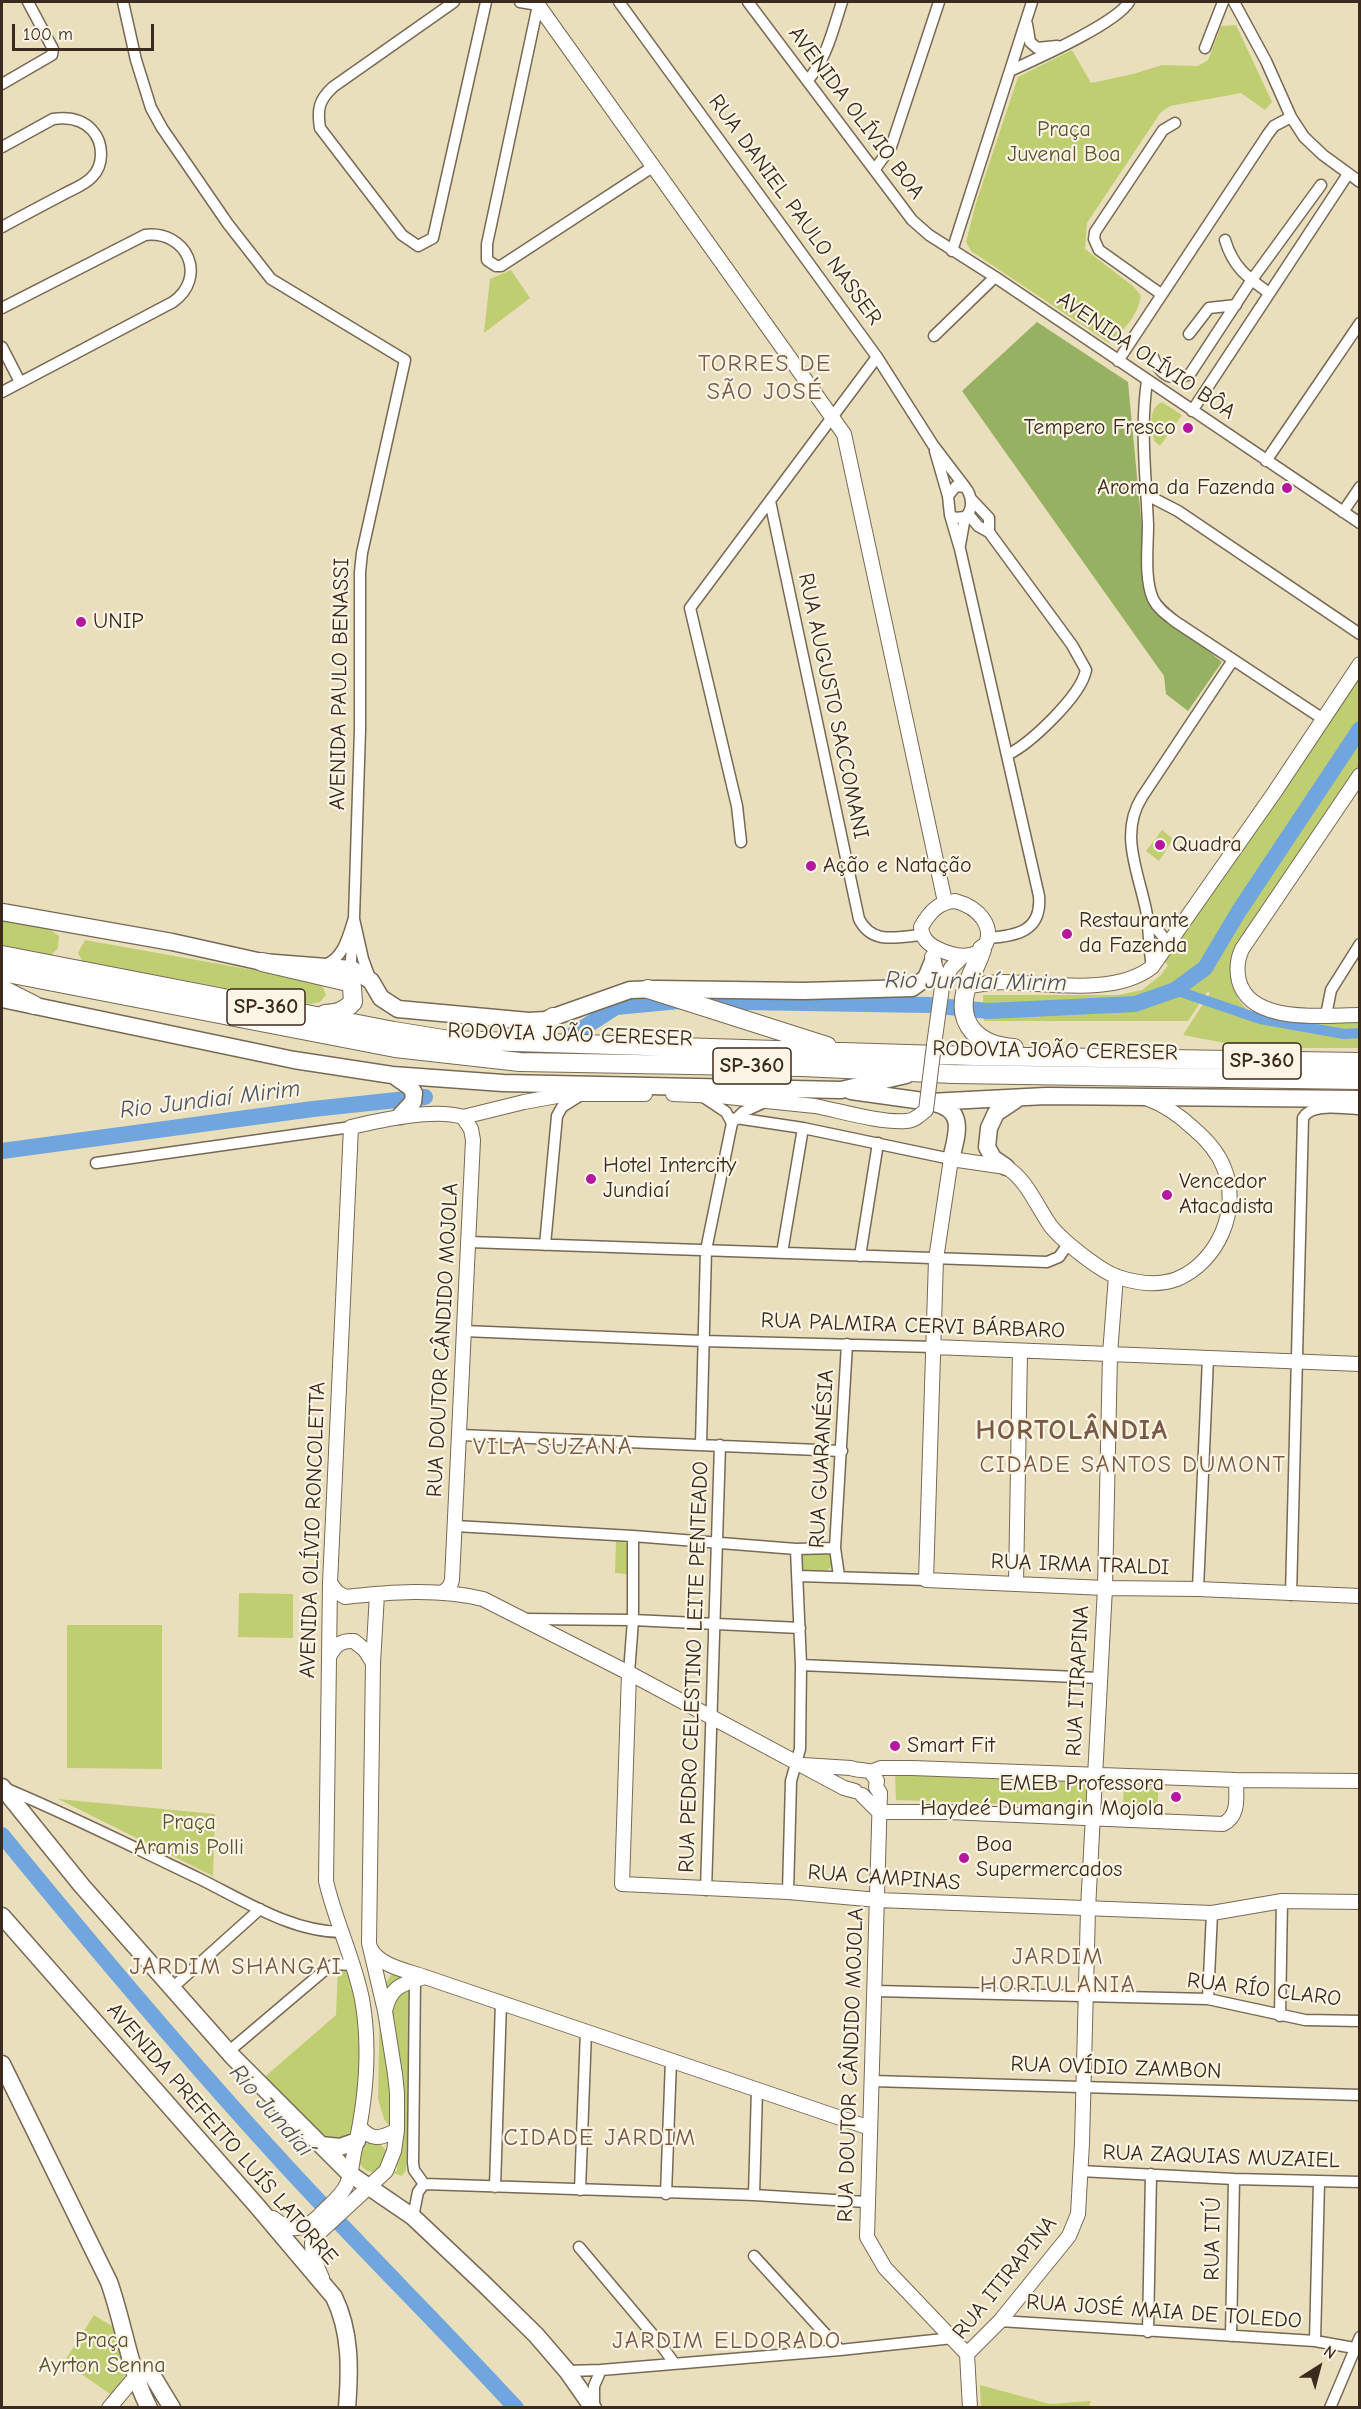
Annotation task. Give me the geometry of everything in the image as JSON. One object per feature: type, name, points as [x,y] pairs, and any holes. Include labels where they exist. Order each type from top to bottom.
[{"type":"highway","points":[[985,944],[969,962],[966,990],[965,1019],[969,1028],[978,1036],[997,1047],[1068,1050],[1138,1059]]},
{"type":"highway","name":"RODOVIA JOÃO CERESER","points":[[2,955],[449,1040],[848,1053],[1359,1062]]},
{"type":"highway","points":[[262,962],[350,976],[354,995],[353,1002],[347,1009],[338,1013],[318,1014],[284,1010]]},
{"type":"highway","name":"RODOVIA JOÃO CERESER","points":[[2,972],[385,1046],[520,1062],[802,1067],[1152,1078],[1359,1080]]},
{"type":"highway","points":[[2,989],[34,1005]]},
{"type":"highway","points":[[655,991],[848,1053]]},
{"type":"highway","points":[[449,1040],[519,1034],[541,1027],[553,1017]]},
{"type":"main road","points":[[2,912],[172,942],[262,962],[324,966],[371,981],[381,998],[398,1009],[517,1021],[553,1017],[630,990],[821,991],[912,988],[926,978],[933,961]]},
{"type":"main road","points":[[2,999],[294,1060],[396,1078],[503,1083],[841,1090],[930,1102],[945,1106],[952,1111],[957,1120],[951,1160]]},
{"type":"main road","points":[[841,1090],[922,1072]]},
{"type":"main road","points":[[396,1078],[410,1087],[414,1093],[414,1102],[404,1113]]},
{"type":"main road","points":[[930,1102],[1140,1096],[1359,1099]]},
{"type":"main road","points":[[1006,1167],[993,1158],[987,1147],[989,1128],[996,1113],[1020,1098]]},
{"type":"main road","points":[[2,1787],[82,1886],[228,2052],[350,2174],[413,2217],[536,2335],[567,2371],[594,2408]]},
{"type":"main road","name":"AVENIDA PREFEITO LUÍS LATORRE","points":[[2,1916],[327,2288],[341,2312],[347,2331],[349,2379],[347,2408]]},
{"type":"main road","points":[[2,2064],[109,2282],[121,2317],[136,2376],[149,2408]]},
{"type":"main road","points":[[321,2145],[340,2147],[358,2134]]},
{"type":"main road","points":[[136,2376],[142,2373],[152,2375],[172,2408]]},
{"type":"street","points":[[2,84],[52,55],[53,49],[28,2]]},
{"type":"street","name":"AVENIDA PAULO BENASSI","points":[[123,2],[136,60],[151,108],[162,128],[235,233],[271,279],[405,360],[362,553],[360,572],[360,730],[354,918],[339,956],[324,966]]},
{"type":"street","points":[[454,2],[333,87],[323,97],[317,111],[320,128],[402,235],[418,246],[433,238],[486,2]]},
{"type":"street","points":[[520,2],[538,3]]},
{"type":"street","name":"RUA DANIEL PAULO NASSER","points":[[619,2],[877,357],[933,445],[964,487]]},
{"type":"street","name":"AVENIDA OLÍVIO BOA","points":[[748,2],[912,220]]},
{"type":"street","points":[[808,81],[817,70],[825,53],[842,2]]},
{"type":"street","points":[[875,169],[891,147],[939,2]]},
{"type":"street","points":[[952,250],[1012,70],[1032,2]]},
{"type":"street","points":[[1012,70],[1052,52],[1114,17],[1129,2]]},
{"type":"street","points":[[1205,48],[1224,2]]},
{"type":"street","points":[[1234,2],[1266,61],[1291,117],[1304,137],[1359,182]]},
{"type":"street","points":[[538,3],[844,434],[945,902]]},
{"type":"street","points":[[538,3],[487,244],[487,260],[496,266],[501,266],[654,166]]},
{"type":"street","points":[[1027,18],[1030,42],[1037,48],[1049,48],[1063,44]]},
{"type":"street","points":[[2,147],[53,119],[63,117],[75,119],[92,130],[101,149],[98,168],[86,183],[2,227]]},
{"type":"street","points":[[1118,361],[1274,126],[1291,117]]},
{"type":"street","points":[[1161,294],[1099,250],[1094,239],[1095,232],[1163,130],[1175,123]]},
{"type":"street","points":[[1192,411],[1348,174]]},
{"type":"street","points":[[1153,357],[1163,375],[1183,377],[1190,374],[1251,281],[1322,185]]},
{"type":"street","name":"AVENIDA OLÍVIO BÔA","points":[[912,220],[929,235],[1359,523]]},
{"type":"street","points":[[2,308],[145,234],[166,235],[174,240],[182,247],[190,267],[187,288],[172,302],[2,392]]},
{"type":"street","points":[[1225,240],[1233,262],[1251,281],[1269,293]]},
{"type":"street","points":[[934,336],[995,278]]},
{"type":"street","points":[[1189,334],[1209,308],[1236,304]]},
{"type":"street","points":[[1266,461],[1359,323]]},
{"type":"street","points":[[2,347],[20,382]]},
{"type":"street","points":[[741,842],[737,806],[690,608],[877,357]]},
{"type":"street","points":[[1147,381],[1143,420],[1149,571],[1153,599],[1176,622],[1323,719]]},
{"type":"street","name":"RUA DANIEL PAULO NASSER","points":[[933,445],[948,496]]},
{"type":"street","points":[[942,990],[921,927],[927,917],[945,902],[955,901],[966,904],[977,911],[987,926],[985,944],[1025,930],[1035,921],[1040,905],[960,549],[950,515],[948,496],[956,486],[964,487],[971,499],[989,518],[989,532]]},
{"type":"street","points":[[1343,512],[1359,487]]},
{"type":"street","points":[[1147,495],[1178,511],[1359,634]]},
{"type":"street","points":[[960,549],[971,499]]},
{"type":"street","name":"RUA AUGUSTO SACCOMANI","points":[[770,501],[859,919],[863,927],[878,938],[924,939]]},
{"type":"street","points":[[950,515],[955,518],[967,516]]},
{"type":"street","points":[[967,516],[989,532],[1072,645],[1086,670],[1081,686],[1038,733],[1018,750],[1007,755]]},
{"type":"street","points":[[1152,967],[1147,917],[1130,835],[1132,814],[1233,660]]},
{"type":"street","points":[[966,990],[1000,982],[1113,983],[1140,976],[1152,967],[1359,664]]},
{"type":"street","points":[[1359,775],[1239,957],[1240,983],[1252,1001],[1273,1012],[1359,1015]]},
{"type":"street","points":[[1147,917],[1169,944]]},
{"type":"street","points":[[350,976],[354,918]]},
{"type":"street","points":[[354,918],[363,959],[371,981]]},
{"type":"street","points":[[924,939],[969,962],[985,975],[1000,982]]},
{"type":"street","points":[[1326,1015],[1331,990],[1359,944]]},
{"type":"street","points":[[96,1163],[351,1126],[404,1113],[457,1116],[568,1094],[648,1094],[767,1101],[815,1106],[907,1122],[917,1118],[926,1110],[942,990],[951,968],[969,962]]},
{"type":"street","points":[[545,1245],[557,1116],[562,1107],[581,1095]]},
{"type":"street","points":[[700,1096],[726,1112],[734,1120],[803,1128],[951,1160],[1006,1167],[1022,1180],[1051,1227],[1068,1244],[1116,1276],[1142,1283],[1160,1282],[1176,1279],[1202,1261],[1212,1250],[1226,1224],[1230,1198],[1224,1168],[1214,1150],[1186,1122],[1160,1103],[1140,1096]]},
{"type":"street","points":[[701,1444],[706,1251],[734,1120],[755,1105],[767,1101]]},
{"type":"street","points":[[1291,1594],[1302,1125],[1306,1113],[1313,1109],[1359,1109]]},
{"type":"street","name":"RUA DOUTOR CÂNDIDO MOJOLA","points":[[452,1580],[473,1140],[471,1129],[457,1116]]},
{"type":"street","name":"AVENIDA OLÍVIO RONCOLETTA","points":[[316,2227],[343,2192],[350,2174],[363,2110],[365,2047],[362,2000],[326,1881],[330,1583],[351,1126]]},
{"type":"street","points":[[782,1252],[803,1128]]},
{"type":"street","points":[[860,1256],[878,1143]]},
{"type":"street","points":[[926,1580],[936,1259],[951,1160]]},
{"type":"street","points":[[469,1242],[1047,1262],[1059,1257],[1068,1244]]},
{"type":"street","name":"RUA ITIRAPINA","points":[[970,2408],[967,2354],[1000,2321],[1069,2236],[1078,2214],[1084,1997],[1105,1588],[1110,1354],[1116,1276]]},
{"type":"street","name":"RUA PALMIRA CERVI BÁRBARO","points":[[464,1331],[1359,1364]]},
{"type":"street","name":"RUA GUARANÉSIA","points":[[839,1576],[835,1548],[847,1344]]},
{"type":"street","points":[[1016,1584],[1020,1351]]},
{"type":"street","points":[[1198,1589],[1208,1358]]},
{"type":"street","points":[[460,1435],[842,1451]]},
{"type":"street","name":"RUA PEDRO CELESTINO LEITE PENTEADO","points":[[706,1890],[720,1445]]},
{"type":"street","points":[[455,1526],[633,1536],[796,1549],[835,1548]]},
{"type":"street","points":[[629,1673],[633,1620],[633,1536]]},
{"type":"street","points":[[788,1892],[791,1781],[799,1764],[800,1749],[801,1665],[799,1576],[796,1549]]},
{"type":"street","name":"RUA IRMA TRALDI","points":[[799,1576],[1359,1596]]},
{"type":"street","points":[[443,1593],[452,1580]]},
{"type":"street","points":[[452,1580],[455,1586],[469,1595]]},
{"type":"street","points":[[330,1583],[337,1592],[345,1596],[405,1592],[469,1595],[483,1599],[629,1673],[844,1788],[869,1794],[876,1787]]},
{"type":"street","points":[[257,2206],[283,2226],[297,2229],[316,2227],[354,2201],[386,2171],[394,2151],[398,2093],[385,2011],[369,1943],[373,1663],[377,1594]]},
{"type":"street","points":[[524,1619],[633,1620],[800,1628]]},
{"type":"street","points":[[329,1657],[333,1648],[340,1643],[354,1641],[365,1650],[373,1663]]},
{"type":"street","points":[[801,1665],[1099,1678]]},
{"type":"street","name":"RUA CAMPINAS","points":[[629,1673],[622,1884],[706,1890],[788,1892],[878,1900],[1212,1913],[1282,1901],[1359,1902]]},
{"type":"street","points":[[799,1764],[851,1768],[865,1772]]},
{"type":"street","points":[[1236,1780],[1235,1813],[1230,1821],[1223,1824],[879,1812],[859,1793],[852,1780],[865,1772],[881,1768],[912,1768],[1236,1780],[1359,1781]]},
{"type":"street","name":"RUA DOUTOR CÂNDIDO MOJOLA","points":[[865,1772],[877,1781],[876,1787],[880,1793],[872,2080],[866,2202],[867,2237],[878,2260],[967,2354]]},
{"type":"street","points":[[2,1787],[51,1807],[260,1909],[312,1929],[342,1932]]},
{"type":"street","points":[[1280,2016],[1282,1901]]},
{"type":"street","points":[[171,1989],[260,1909]]},
{"type":"street","points":[[1208,2000],[1212,1913]]},
{"type":"street","points":[[369,1943],[373,1954],[379,1959],[420,1978],[501,2002],[870,2128]]},
{"type":"street","points":[[228,2052],[326,1969],[335,1964],[352,1965]]},
{"type":"street","points":[[385,2011],[392,1993],[400,1985],[420,1978]]},
{"type":"street","points":[[420,1978],[413,2163],[414,2170],[424,2184]]},
{"type":"street","name":"RUA RÍO CLARO","points":[[875,1991],[1208,2000],[1305,2020],[1359,2021]]},
{"type":"street","points":[[495,2187],[501,2002]]},
{"type":"street","points":[[580,2190],[586,2031]]},
{"type":"street","points":[[666,2194],[671,2060]]},
{"type":"street","name":"RUA OVÍDIO ZAMBON","points":[[872,2080],[1359,2095]]},
{"type":"street","points":[[754,2195],[757,2089]]},
{"type":"street","points":[[358,2134],[377,2138],[397,2130]]},
{"type":"street","name":"RUA ZAQUIAS MUZAIEL","points":[[1080,2171],[1234,2179],[1359,2182]]},
{"type":"street","points":[[1148,2332],[1151,2174]]},
{"type":"street","name":"RUA ITÚ","points":[[1231,2336],[1234,2179]]},
{"type":"street","points":[[1316,2341],[1319,2182]]},
{"type":"street","points":[[424,2184],[666,2194],[754,2195],[866,2202]]},
{"type":"street","points":[[413,2217],[418,2192],[424,2184]]},
{"type":"street","points":[[316,2227],[311,2250],[327,2288]]},
{"type":"street","points":[[579,2247],[674,2363]]},
{"type":"street","points":[[754,2256],[840,2350]]},
{"type":"street","name":"RUA JOSÉ MAIA DE TOLEDO","points":[[1000,2321],[1316,2341],[1357,2348]]},
{"type":"street","points":[[1330,2408],[1357,2348],[1359,2337]]},
{"type":"street","points":[[567,2371],[840,2350],[952,2338]]},
{"type":"street","points":[[594,2408],[594,2386],[601,2370]]},
{"type":"street","points":[[109,2408],[136,2376]]},
{"type":"green space","name":"Praça Juvenal Boa","points":[[1236,25],[1272,102],[1265,110],[1241,93],[1170,106],[1161,112],[1087,223],[1085,249],[1134,287],[1141,296],[1129,323],[1109,343],[971,251],[966,242],[976,203],[1018,77],[1072,50],[1091,83],[1162,65],[1198,66],[1208,60],[1221,26]]},
{"type":"green space","points":[[511,270],[530,298],[484,333],[490,279]]},
{"type":"green space","points":[[1037,322],[1128,382],[1149,603],[1222,662],[1188,711],[1166,694],[1164,676],[962,391]]},
{"type":"green space","points":[[1162,402],[1182,415],[1160,446],[1154,441],[1152,413]]},
{"type":"green space","points":[[1359,675],[1359,774],[1235,963],[1234,988],[1241,1003],[1261,1017],[1359,1023],[1359,1048],[1284,1048],[1235,1045],[1183,1035],[1210,993],[1208,991],[1188,1021],[984,1021],[983,995],[1118,995],[1142,990],[1161,975],[1168,965],[1162,960]]},
{"type":"green space","name":"Quadra","points":[[1162,830],[1173,839],[1159,861],[1146,851]]},
{"type":"green space","points":[[2,920],[49,929],[59,936],[58,948],[51,955],[2,945]]},
{"type":"green space","points":[[85,940],[314,981],[323,987],[326,995],[320,1002],[311,1004],[82,961],[78,953]]},
{"type":"green space","points":[[616,1541],[630,1546],[629,1574],[615,1573]]},
{"type":"green space","points":[[802,1552],[827,1552],[833,1559],[833,1566],[827,1570],[803,1570],[798,1564]]},
{"type":"green space","points":[[239,1593],[293,1594],[293,1638],[238,1637]]},
{"type":"green space","points":[[67,1625],[162,1625],[162,1769],[67,1768]]},
{"type":"green space","points":[[895,1773],[1089,1780],[1091,1807],[896,1800]]},
{"type":"green space","points":[[1124,1785],[1158,1787],[1158,1806],[1123,1805]]},
{"type":"green space","name":"Praça Aramis Polli","points":[[58,1799],[215,1814],[213,1876]]},
{"type":"green space","points":[[338,1966],[346,1967],[358,2001],[361,2028],[359,2112],[343,2148],[342,2161],[260,2081],[336,2015]]},
{"type":"green space","points":[[393,1972],[411,1981],[406,2170],[402,2176],[393,2173],[397,2170],[396,2135],[384,2119],[378,2099],[380,1992]]},
{"type":"green space","points":[[370,2141],[379,2143],[388,2152],[381,2172],[367,2171],[359,2163],[357,2153]]},
{"type":"green space","name":"Praça Ayrton Senna","points":[[94,2315],[128,2336],[131,2364],[113,2396],[64,2362]]},
{"type":"green space","points":[[980,2385],[1050,2404],[1091,2401],[1089,2407],[981,2407]]},
{"type":"waterway","name":"Rio Jundiaí Mirim","points":[[569,1037],[616,1007],[679,1001],[929,1005],[988,1011],[1135,1004],[1175,990],[1205,968],[1239,911],[1360,729]]},
{"type":"waterway","points":[[1175,990],[1260,1019],[1344,1034],[1360,1033]]},
{"type":"waterway","name":"Rio Jundiaí Mirim","points":[[2,1151],[313,1109],[425,1097]]},
{"type":"waterway","name":"Rio Jundiaí","points":[[2,1835],[137,1997],[241,2116],[335,2219],[516,2408]]},
{"type":"place","name":"Tempero Fresco","points":[[1188,428]]},
{"type":"place","name":"Aroma da Fazenda","points":[[1287,488]]},
{"type":"place","name":"UNIP","points":[[81,622]]},
{"type":"place","name":"Quadra","points":[[1160,845]]},
{"type":"place","name":"Ação e Natação","points":[[811,866]]},
{"type":"place","name":"Restaurante da Fazenda","points":[[1067,934]]},
{"type":"place","name":"Hotel Intercity Jundiaí","points":[[591,1179]]},
{"type":"place","name":"Vencedor Atacadista","points":[[1167,1195]]},
{"type":"place","name":"Smart Fit","points":[[895,1746]]},
{"type":"place","name":"EMEB Professora Haydeé Dumangin Mojola","points":[[1176,1797]]},
{"type":"place","name":"Boa Supermercados","points":[[964,1858]]},
{"type":"district","name":"TORRES DE SÃO JOSÉ","points":[[765,378]]},
{"type":"district","name":"HORTOLÂNDIA","points":[[1072,1431]]},
{"type":"district","name":"VILA SUZANA","points":[[553,1447]]},
{"type":"district","name":"CIDADE SANTOS DUMONT","points":[[1133,1465]]},
{"type":"district","name":"JARDIM SHANGAI","points":[[236,1967]]},
{"type":"district","name":"JARDIM HORTULANIA","points":[[1058,1971]]},
{"type":"district","name":"CIDADE JARDIM","points":[[600,2138]]},
{"type":"district","name":"JARDIM ELDORADO","points":[[727,2341]]}]
